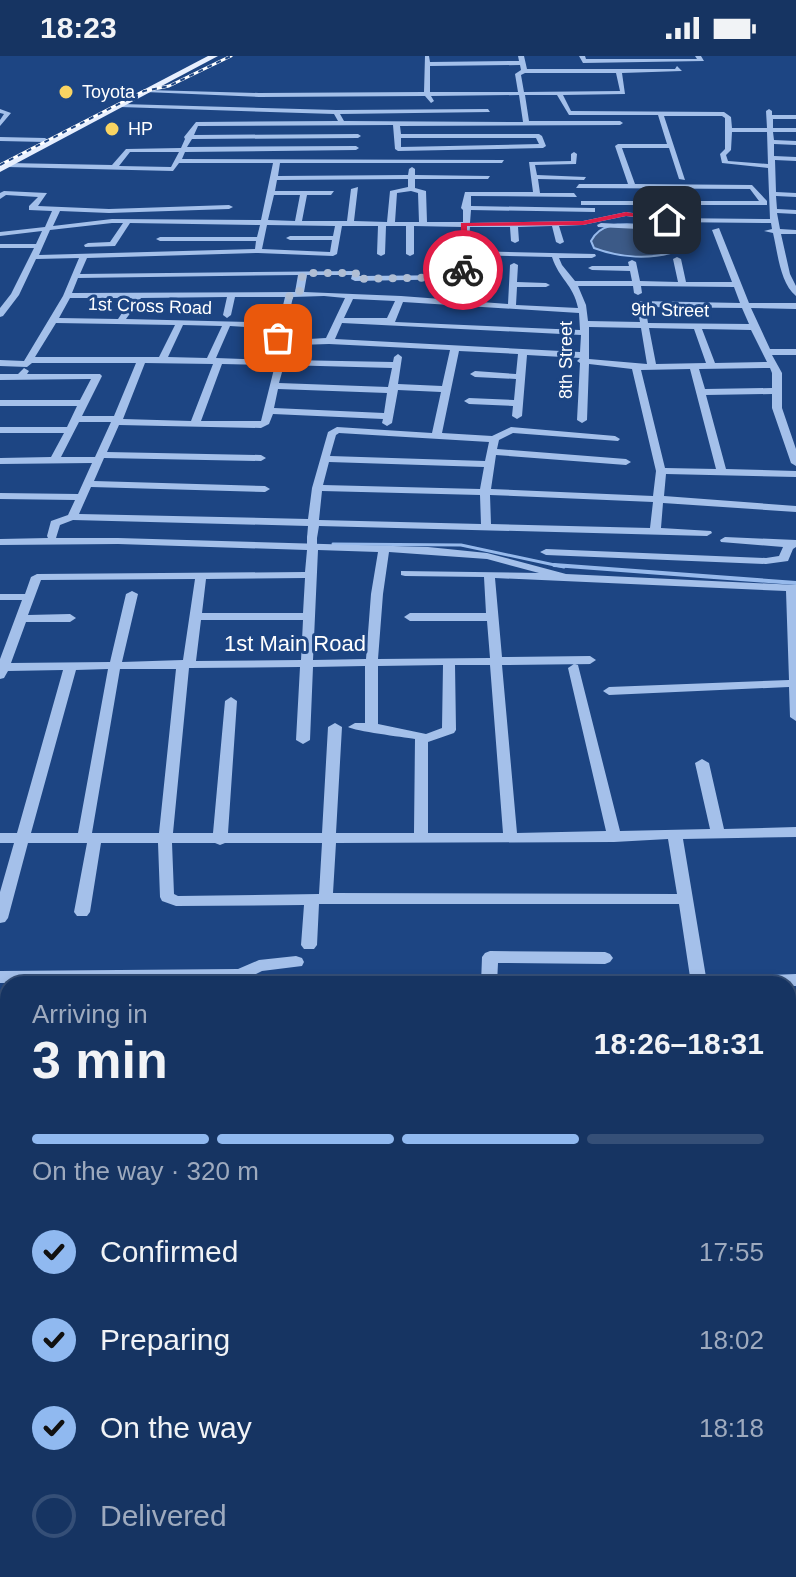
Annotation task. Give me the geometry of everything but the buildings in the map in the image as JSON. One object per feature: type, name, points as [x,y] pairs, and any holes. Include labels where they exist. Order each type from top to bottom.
[{"type":"main road","points":[[2,165],[122,106],[209,56]]},
{"type":"main road","points":[[2,165],[209,56]]},
{"type":"street","points":[[582,56],[585,61],[701,61],[698,56]]},
{"type":"street","points":[[447,101],[430,101],[427,94],[427,60],[619,71],[679,71],[677,68]]},
{"type":"street","points":[[523,64],[518,74],[526,122]]},
{"type":"street","points":[[148,92],[624,92],[619,71]]},
{"type":"street","points":[[197,93],[194,100],[207,101]]},
{"type":"street","points":[[559,93],[566,112],[724,114],[728,117],[729,130],[728,150],[723,154],[725,163],[796,159]]},
{"type":"street","points":[[599,93],[605,113]]},
{"type":"street","points":[[122,106],[336,112],[487,108],[490,122]]},
{"type":"street","points":[[0,111],[8,113],[0,124]]},
{"type":"street","points":[[336,112],[342,123]]},
{"type":"street","points":[[660,113],[685,183]]},
{"type":"street","points":[[796,117],[769,114],[774,221],[786,274],[796,294]]},
{"type":"street","points":[[2,165],[173,169],[196,124],[620,123]]},
{"type":"street","points":[[397,124],[397,148],[543,146],[539,136],[398,136]]},
{"type":"street","points":[[729,130],[796,130]]},
{"type":"street","points":[[187,137],[358,136]]},
{"type":"street","points":[[0,139],[45,140]]},
{"type":"street","points":[[772,142],[796,143]]},
{"type":"street","points":[[632,186],[618,146],[670,146]]},
{"type":"street","points":[[114,167],[128,150],[356,148]]},
{"type":"street","points":[[409,149],[411,189]]},
{"type":"street","points":[[537,194],[529,159],[574,163],[574,154]]},
{"type":"street","points":[[177,161],[502,161]]},
{"type":"street","points":[[258,251],[273,193],[277,161]]},
{"type":"street","points":[[138,179],[145,168]]},
{"type":"street","points":[[274,178],[488,177]]},
{"type":"street","points":[[535,177],[584,178]]},
{"type":"street","points":[[579,186],[773,179]]},
{"type":"street","points":[[584,203],[764,203],[752,187],[685,183]]},
{"type":"street","points":[[350,223],[355,189]]},
{"type":"street","points":[[381,254],[394,191],[422,191],[423,224]]},
{"type":"street","points":[[273,193],[331,193]]},
{"type":"street","points":[[298,223],[304,193]]},
{"type":"street","points":[[1,194],[44,195],[32,208],[120,211],[229,207]]},
{"type":"street","points":[[75,276],[356,273],[355,279],[463,277],[468,194],[574,195]]},
{"type":"street","points":[[774,194],[796,195]]},
{"type":"street","points":[[226,223],[232,197]]},
{"type":"street","points":[[618,203],[621,214]]},
{"type":"street","points":[[465,208],[600,210]]},
{"type":"street","points":[[1,311],[35,257],[57,209]]},
{"type":"street","points":[[112,221],[120,211]]},
{"type":"street","points":[[775,211],[796,212]]},
{"type":"street","points":[[583,223],[621,214],[667,220],[774,221]]},
{"type":"street","points":[[0,234],[112,221],[583,223],[796,232]]},
{"type":"street","points":[[88,245],[112,244],[128,221]]},
{"type":"street","points":[[154,255],[167,222]]},
{"type":"street","points":[[35,257],[258,251],[333,254],[339,223]]},
{"type":"street","points":[[555,223],[560,242]]},
{"type":"street","points":[[410,224],[410,254]]},
{"type":"street","points":[[514,224],[515,241]]},
{"type":"street","points":[[716,230],[754,327],[770,359],[778,391],[777,408],[792,443],[796,463]]},
{"type":"street","points":[[290,238],[335,238]]},
{"type":"street","points":[[160,239],[262,239]]},
{"type":"street","points":[[0,246],[40,246]]},
{"type":"street","points":[[465,253],[592,256]]},
{"type":"street","name":"8th Street","points":[[555,255],[556,263],[578,292],[585,329],[582,420]]},
{"type":"street","points":[[21,377],[67,296],[83,257]]},
{"type":"street","points":[[677,259],[683,285]]},
{"type":"street","points":[[512,307],[514,265]]},
{"type":"street","points":[[592,268],[632,265],[652,367]]},
{"type":"street","points":[[76,419],[195,424],[261,425],[266,422],[294,294],[303,273]]},
{"type":"street","points":[[182,295],[185,274]]},
{"type":"street","points":[[571,283],[738,285]]},
{"type":"street","points":[[513,284],[546,285]]},
{"type":"street","points":[[195,424],[232,294]]},
{"type":"street","points":[[67,296],[351,295],[582,311]]},
{"type":"street","points":[[329,341],[351,295]]},
{"type":"street","points":[[120,322],[138,296]]},
{"type":"street","points":[[390,321],[401,298]]},
{"type":"street","points":[[640,304],[796,306]]},
{"type":"street","name":"1st Cross Road","points":[[54,320],[179,325],[227,320],[246,324]]},
{"type":"street","name":"9th Street","points":[[338,320],[585,329],[645,325],[754,327]]},
{"type":"street","points":[[162,360],[179,325]]},
{"type":"street","points":[[697,326],[711,366]]},
{"type":"street","points":[[279,361],[295,342],[329,341],[523,352],[636,367],[711,366],[770,359],[796,352]]},
{"type":"street","points":[[386,431],[399,345]]},
{"type":"street","points":[[437,433],[455,348]]},
{"type":"street","points":[[517,416],[523,352]]},
{"type":"street","points":[[770,359],[796,362]]},
{"type":"street","points":[[72,376],[79,360]]},
{"type":"street","points":[[72,517],[142,360]]},
{"type":"street","points":[[0,363],[215,360],[397,365]]},
{"type":"street","points":[[694,366],[704,392],[722,473]]},
{"type":"street","points":[[636,367],[661,471],[661,499],[655,530]]},
{"type":"street","points":[[475,374],[520,377]]},
{"type":"street","points":[[0,377],[97,376],[55,460]]},
{"type":"street","points":[[274,386],[448,389]]},
{"type":"street","points":[[704,392],[778,391]]},
{"type":"street","points":[[469,401],[518,403]]},
{"type":"street","points":[[0,403],[84,403]]},
{"type":"street","points":[[269,411],[388,416]]},
{"type":"street","points":[[0,430],[70,430]]},
{"type":"street","points":[[303,740],[313,522],[317,488],[334,431],[437,433],[494,439],[511,430],[615,439]]},
{"type":"street","points":[[486,527],[485,492],[494,439]]},
{"type":"street","points":[[0,461],[261,458]]},
{"type":"street","points":[[325,459],[491,458],[626,462]]},
{"type":"street","points":[[661,471],[796,474]]},
{"type":"street","points":[[87,484],[265,489]]},
{"type":"street","points":[[317,488],[661,499],[796,509]]},
{"type":"street","points":[[0,496],[80,497]]},
{"type":"street","points":[[52,536],[55,523],[72,517],[707,533]]},
{"type":"street","points":[[725,540],[795,544]]},
{"type":"street","points":[[0,542],[271,545],[487,556],[561,575]]},
{"type":"street","points":[[546,552],[766,561],[784,559],[788,547],[795,544]]},
{"type":"street","points":[[372,727],[370,662],[374,608],[384,550]]},
{"type":"street","points":[[405,573],[561,575],[794,588],[796,717]]},
{"type":"street","points":[[489,574],[510,838]]},
{"type":"street","points":[[201,575],[186,664],[165,840],[167,897],[176,901],[683,899]]},
{"type":"street","points":[[1,670],[23,619],[34,579],[42,576],[309,575]]},
{"type":"street","points":[[82,912],[89,837],[115,665],[132,594]]},
{"type":"street","points":[[0,597],[28,597]]},
{"type":"street","points":[[195,617],[310,616]]},
{"type":"street","points":[[410,617],[493,617]]},
{"type":"street","points":[[23,619],[70,618]]},
{"type":"street","name":"1st Main Road","points":[[1,670],[71,665],[590,660]]},
{"type":"street","points":[[355,727],[372,727],[424,737],[449,730],[449,661]]},
{"type":"street","points":[[0,918],[25,838],[71,665]]},
{"type":"street","points":[[574,668],[614,837]]},
{"type":"street","points":[[609,691],[795,683]]},
{"type":"street","points":[[220,840],[231,701]]},
{"type":"street","points":[[330,899],[326,894],[335,727]]},
{"type":"street","points":[[421,838],[424,737]]},
{"type":"street","points":[[702,763],[718,835]]},
{"type":"street","points":[[0,838],[510,838],[796,832]]},
{"type":"street","points":[[675,836],[697,976]]},
{"type":"street","points":[[309,945],[312,900]]},
{"type":"street","points":[[489,976],[490,957],[605,958]]},
{"type":"street","points":[[245,976],[259,966],[296,962]]},
{"type":"water","points":[[609,226],[679,228],[677,251],[657,256],[625,256],[594,248],[591,241]]},
{"type":"waterway","points":[[333,544],[461,545],[555,565]]},
{"type":"waterway","points":[[555,565],[796,583]]},
{"type":"waterway","points":[[555,565],[564,567]]},
{"type":"railway","points":[[0,165],[144,91],[169,86],[231,56]]},
{"type":"way so far","points":[[278,338],[290,294],[299,294],[303,273],[356,273],[355,279],[463,277],[463,270]]},
{"type":"place","name":"Toyota","points":[[66,92]]},
{"type":"place","name":"HP","points":[[112,129]]},
{"type":"route","points":[[463,270],[464,224],[583,223],[621,214],[667,220]]}]
